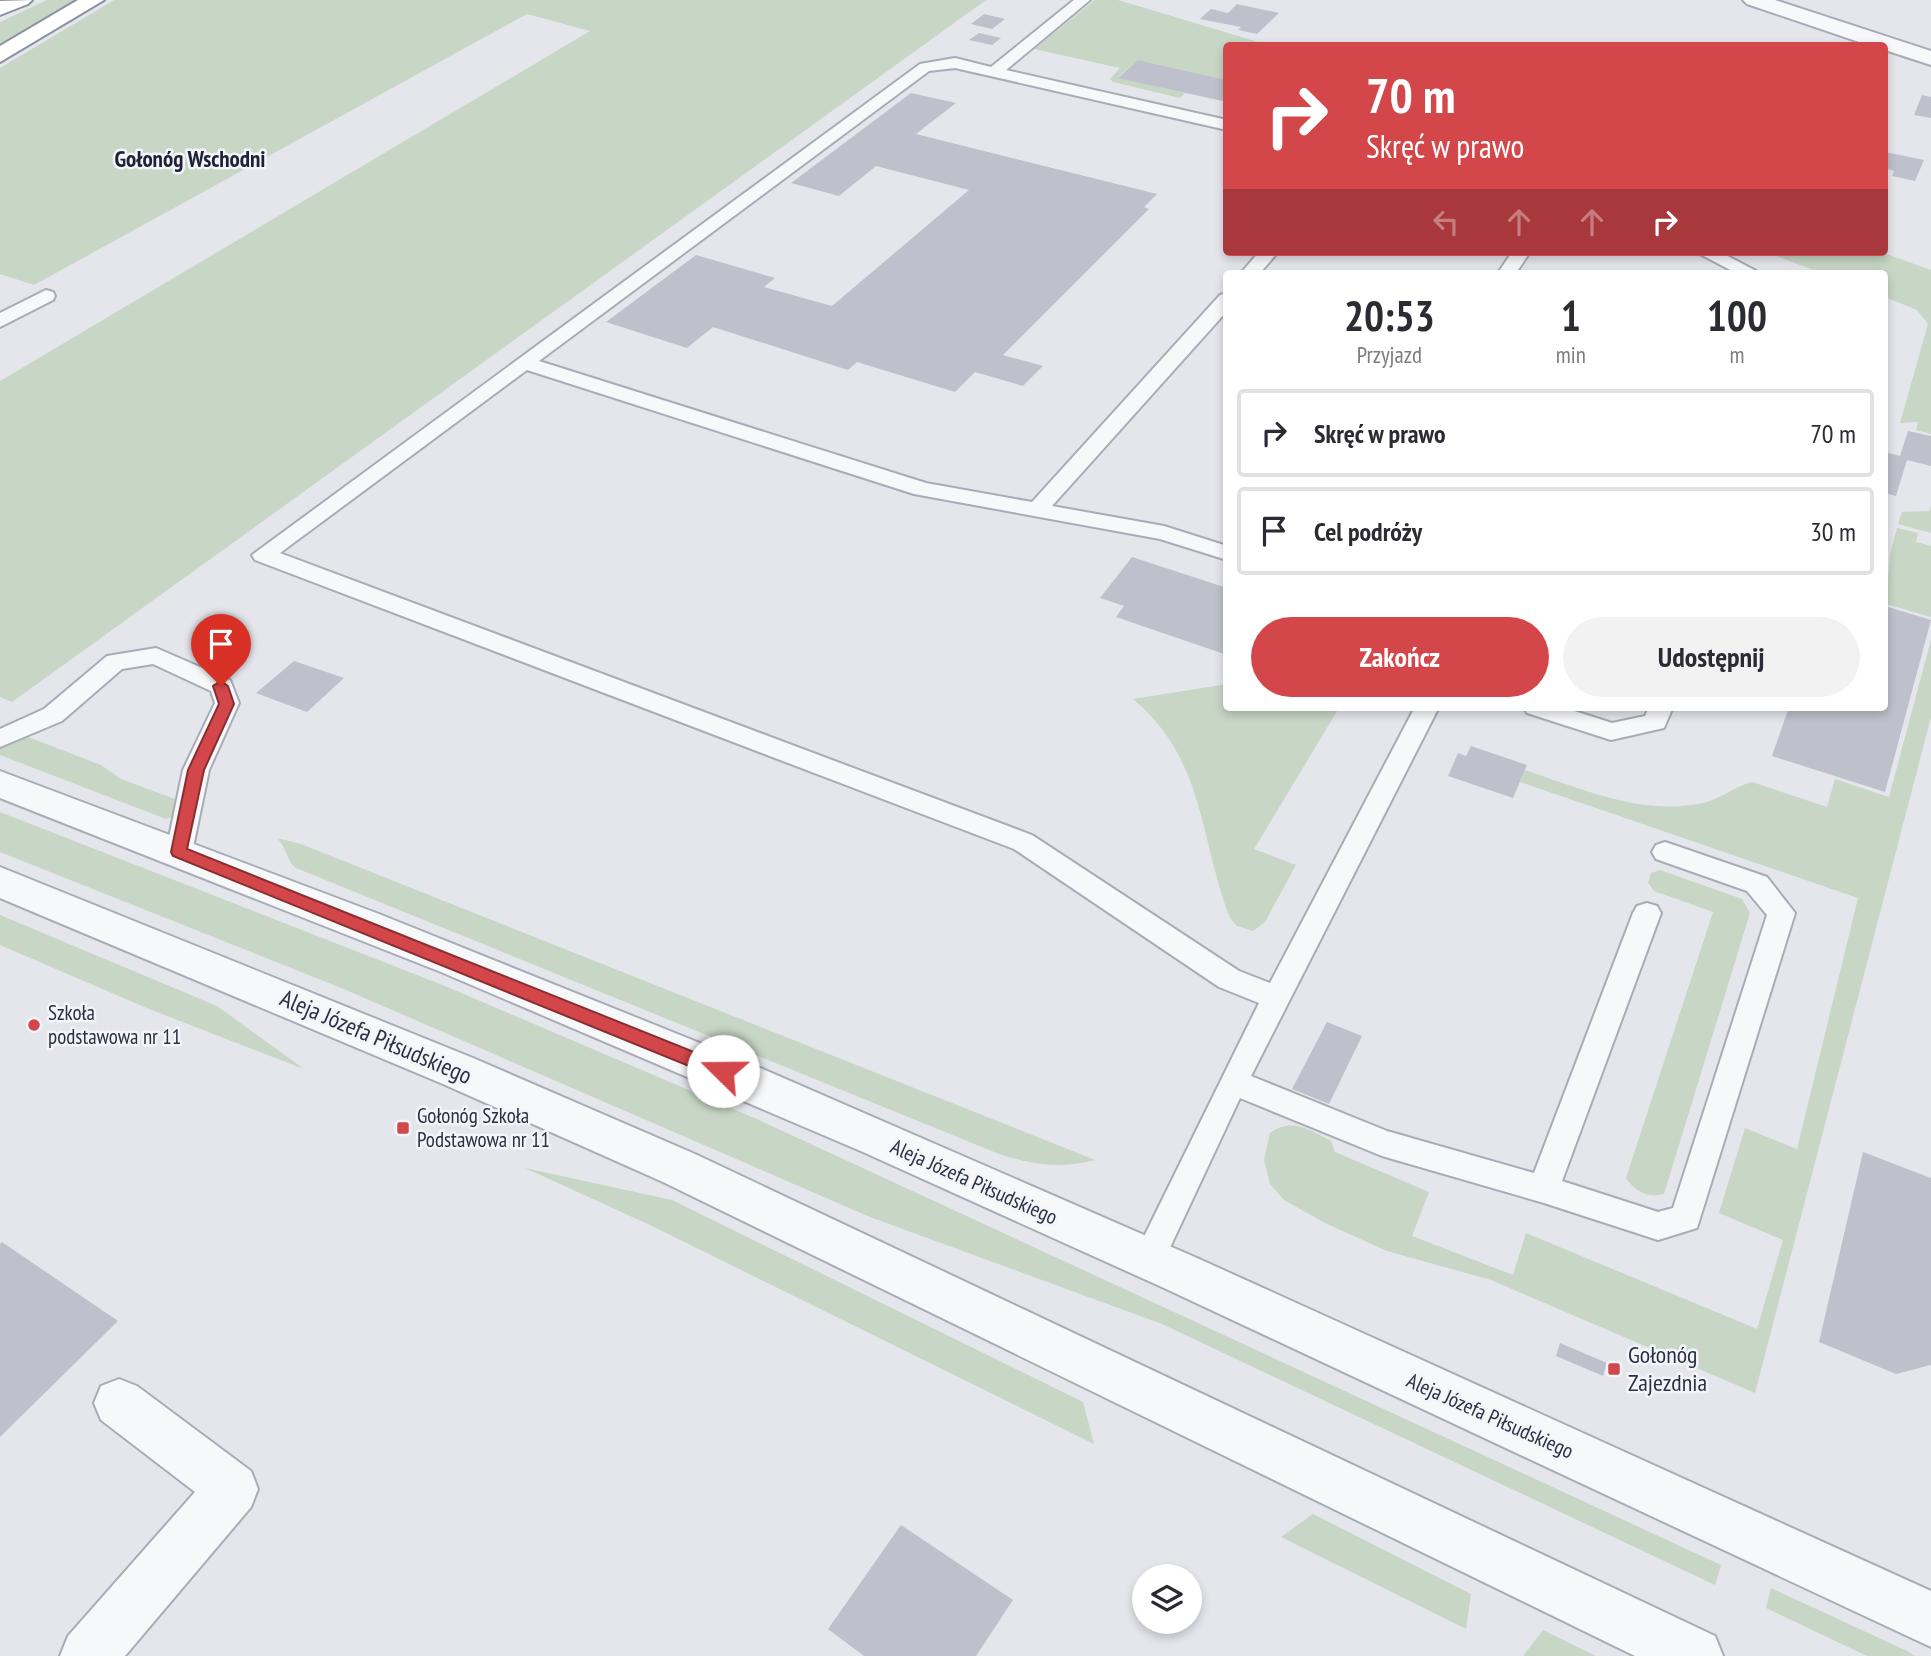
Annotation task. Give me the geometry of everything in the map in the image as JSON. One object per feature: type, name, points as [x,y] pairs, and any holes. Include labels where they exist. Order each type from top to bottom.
[{"type":"highway","points":[[0,9],[21,0]]},
{"type":"highway","points":[[0,55],[93,0]]},
{"type":"street","points":[[1754,0],[1882,42]]},
{"type":"street","points":[[1888,44],[1931,58]]},
{"type":"street","name":"Aleja Józefa Piłsudskiego","points":[[0,784],[179,852],[723,1071],[1149,1261],[1931,1619]]},
{"type":"street","name":"Aleja Józefa Piłsudskiego","points":[[0,882],[458,1071],[679,1168],[1695,1656]]},
{"type":"street","points":[[97,1653],[232,1489],[119,1403]]},
{"type":"lane","points":[[994,72],[1083,0]]},
{"type":"lane","points":[[1223,124],[955,64],[925,67],[263,555],[1023,842],[1228,979],[1276,998]]},
{"type":"lane","points":[[1253,270],[1265,256]]},
{"type":"lane","points":[[1714,256],[1744,270]]},
{"type":"lane","points":[[0,321],[46,296]]},
{"type":"lane","points":[[1037,510],[1223,303]]},
{"type":"lane","points":[[525,363],[922,489],[1164,533],[1223,552]]},
{"type":"lane","points":[[0,737],[34,726],[53,715],[115,662],[156,656],[221,686],[227,704],[196,770],[179,852]]},
{"type":"lane","points":[[1149,1261],[1233,1082],[1425,711]]},
{"type":"lane","points":[[1548,711],[1611,732],[1654,722],[1659,711]]},
{"type":"lane","points":[[1233,1082],[1382,1143],[1544,1189],[1658,1226],[1686,1218],[1781,913],[1757,884],[1665,852]]},
{"type":"lane","points":[[1544,1189],[1647,913]]},
{"type":"green space","points":[[47,0],[78,0],[0,44],[0,22]]},
{"type":"green space","points":[[114,0],[986,0],[12,702],[0,697],[0,381],[590,31],[527,14],[34,285],[0,274],[0,68]]},
{"type":"green space","points":[[1095,0],[1118,0],[1258,42],[1223,42],[1223,79],[1138,60],[1118,77],[1185,93],[1180,98],[1113,82],[1110,79],[1120,68],[1034,49]]},
{"type":"green space","points":[[1888,255],[1931,270],[1931,434],[1916,430],[1918,422],[1900,423],[1928,324],[1917,310],[1888,298],[1888,270],[1813,270],[1776,256]]},
{"type":"green space","points":[[1931,506],[1931,533],[1898,524],[1902,512],[1929,511]]},
{"type":"green space","points":[[1897,528],[1918,533],[1916,542],[1931,546],[1931,617],[1888,605],[1890,554]]},
{"type":"green space","points":[[1931,640],[1931,717],[1755,1393],[1491,1280],[1387,1251],[1325,1223],[1284,1200],[1270,1184],[1264,1160],[1270,1133],[1286,1126],[1301,1127],[1331,1141],[1335,1152],[1429,1192],[1412,1236],[1513,1275],[1526,1233],[1757,1329],[1783,1240],[1719,1213],[1745,1128],[1797,1149],[1858,898],[1520,782],[1525,770],[1612,798],[1657,806],[1703,803],[1752,782],[1827,807],[1835,779],[1889,797]]},
{"type":"green space","points":[[1223,685],[1223,711],[1337,711],[1254,849],[1296,865],[1265,922],[1253,931],[1237,926],[1230,918],[1187,773],[1157,722],[1133,699]]},
{"type":"green space","points":[[28,737],[101,765],[121,779],[175,799],[174,817],[166,819],[0,755],[0,747]]},
{"type":"green space","points":[[0,812],[445,986],[759,1120],[1721,1565],[1715,1585],[1162,1324],[870,1217],[346,990],[0,852]]},
{"type":"green space","points":[[277,838],[301,844],[1095,1160],[1047,1164],[999,1154],[296,868]]},
{"type":"green space","points":[[1660,870],[1742,899],[1750,913],[1664,1194],[1652,1195],[1638,1190],[1626,1178],[1713,912],[1654,891],[1648,883],[1651,873]]},
{"type":"green space","points":[[0,915],[217,1006],[304,1069],[149,1009],[0,945]]},
{"type":"green space","points":[[525,1168],[672,1200],[1083,1402],[1094,1444],[652,1226]]},
{"type":"green space","points":[[1313,1514],[1471,1594],[1466,1629],[1281,1537]]},
{"type":"green space","points":[[1771,1588],[1915,1656],[1867,1656],[1766,1608]]},
{"type":"green space","points":[[1543,1630],[1596,1656],[1523,1656]]},
{"type":"building","points":[[1237,4],[1279,13],[1257,34],[1238,30],[1241,27],[1200,19],[1211,9],[1228,13]]},
{"type":"building","points":[[984,14],[1005,19],[992,29],[971,24]]},
{"type":"building","points":[[979,33],[1001,38],[992,45],[969,40]]},
{"type":"building","points":[[1138,60],[1223,79],[1223,101],[1118,78]]},
{"type":"building","points":[[911,93],[956,103],[916,134],[1157,194],[1144,207],[1149,209],[1003,355],[1043,366],[1023,386],[975,372],[955,392],[857,362],[848,370],[713,327],[687,348],[606,322],[696,255],[775,278],[764,287],[832,306],[969,190],[876,166],[839,196],[791,183]]},
{"type":"building","points":[[1922,95],[1931,97],[1931,118],[1914,115]]},
{"type":"building","points":[[1888,153],[1924,160],[1915,181],[1892,176],[1894,171],[1888,169]]},
{"type":"building","points":[[1908,431],[1931,436],[1931,466],[1907,460],[1896,496],[1888,494],[1888,453],[1900,456]]},
{"type":"building","points":[[1132,557],[1223,587],[1223,654],[1116,617],[1124,606],[1100,598]]},
{"type":"building","points":[[1888,607],[1931,620],[1885,792],[1772,756],[1788,711],[1888,711]]},
{"type":"building","points":[[294,661],[344,678],[307,712],[256,693]]},
{"type":"building","points":[[1471,746],[1527,765],[1513,798],[1448,776],[1458,753],[1466,756]]},
{"type":"building","points":[[1327,1022],[1362,1036],[1329,1104],[1292,1089]]},
{"type":"building","points":[[1863,1152],[1931,1178],[1931,1365],[1896,1374],[1819,1342]]},
{"type":"building","points":[[2,1242],[118,1321],[0,1437],[0,1244]]},
{"type":"building","points":[[1560,1343],[1607,1363],[1603,1376],[1556,1356]]},
{"type":"building","points":[[901,1525],[1013,1600],[976,1656],[864,1656],[828,1629]]},
{"type":"place","name":"Szkoła podstawowa nr 11","points":[[34,1025]]},
{"type":"place","name":"Gołonóg Szkoła Podstawowa nr 11","points":[[403,1128]]},
{"type":"place","name":"Gołonóg Zajezdnia","points":[[1614,1369]]},
{"type":"district","name":"Gołonóg Wschodni","points":[[190,159]]},
{"type":"route","points":[[221,686],[227,704],[196,770],[179,852],[723,1071]]}]
